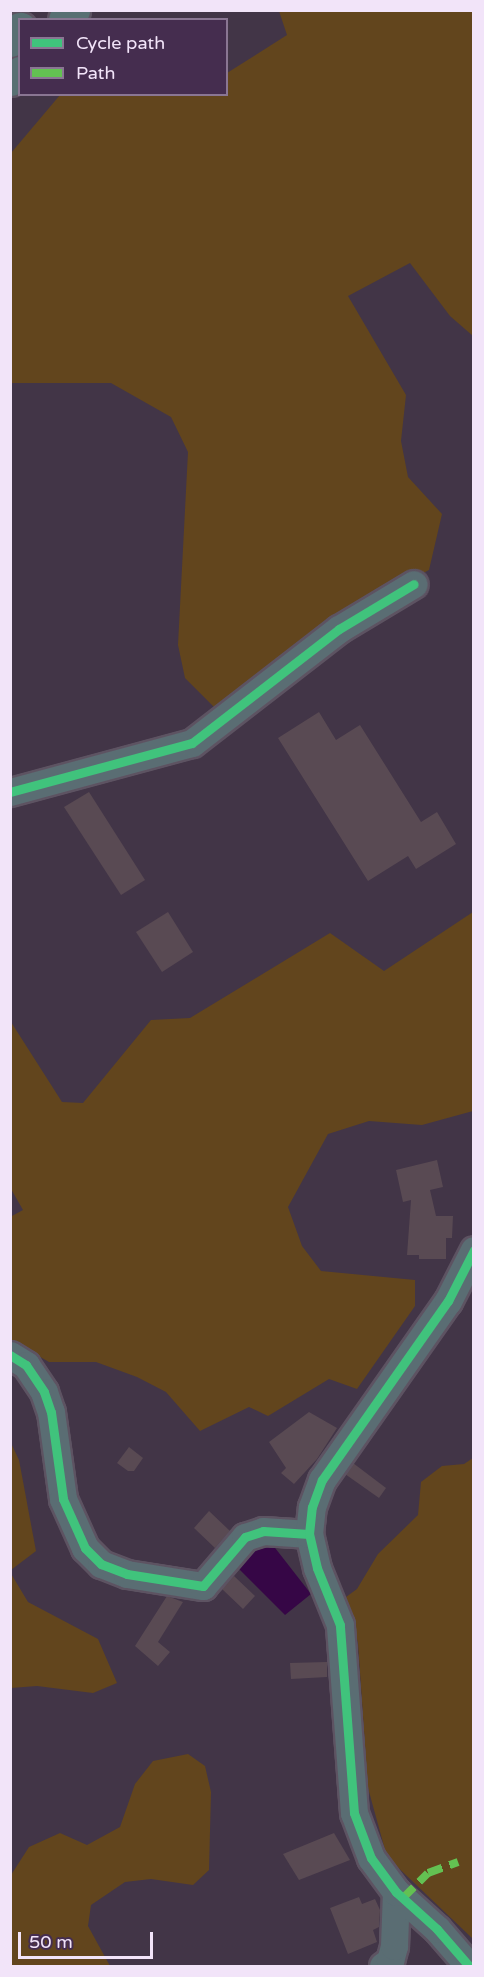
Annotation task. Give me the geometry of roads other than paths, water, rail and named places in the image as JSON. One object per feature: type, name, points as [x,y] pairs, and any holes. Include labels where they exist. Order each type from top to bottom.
[{"type":"street","points":[[10,792],[192,743],[339,629],[414,584]]},
{"type":"street","points":[[469,1966],[437,1929],[396,1892],[371,1858],[354,1813],[340,1625],[317,1568],[309,1534],[312,1507],[322,1480],[448,1301],[474,1250]]},
{"type":"street","points":[[10,1355],[26,1365],[44,1392],[51,1412],[63,1498],[85,1548],[101,1564],[128,1574],[203,1587],[246,1537],[263,1531],[309,1534]]},
{"type":"street","points":[[383,1966],[390,1961],[394,1946],[396,1892]]}]
